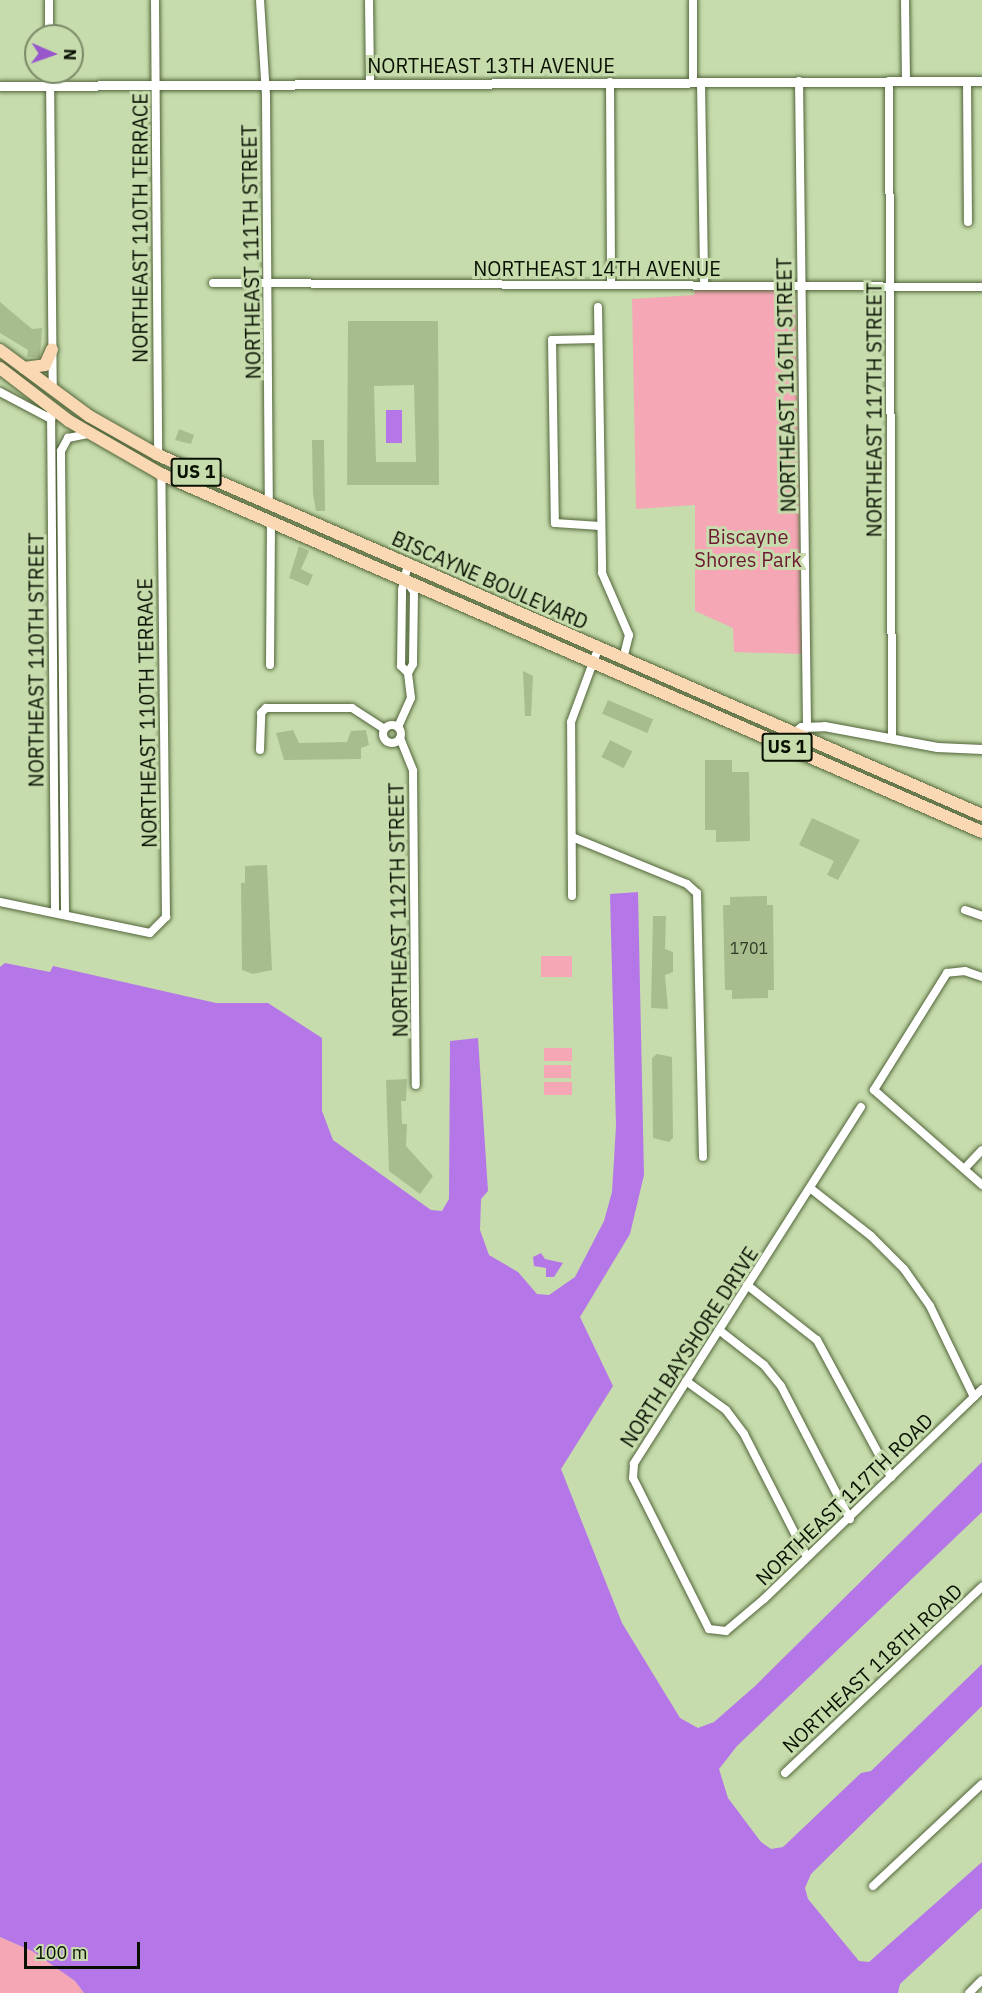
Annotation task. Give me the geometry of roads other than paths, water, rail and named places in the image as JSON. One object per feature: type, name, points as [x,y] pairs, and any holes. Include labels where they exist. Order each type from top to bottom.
[{"type":"main road","points":[[24,368],[45,365],[52,349]]},
{"type":"main road","name":"BISCAYNE BOULEVARD","points":[[0,350],[53,391],[158,455],[982,815]]},
{"type":"main road","name":"BISCAYNE BOULEVARD","points":[[0,369],[51,413],[161,474],[982,832]]},
{"type":"main road","points":[[770,740],[793,733]]},
{"type":"street","points":[[49,0],[49,24]]},
{"type":"street","name":"NORTHEAST 110TH TERRACE","points":[[155,0],[158,455]]},
{"type":"street","name":"NORTHEAST 111TH STREET","points":[[260,0],[268,282],[269,505]]},
{"type":"street","points":[[369,0],[370,83]]},
{"type":"street","points":[[693,0],[704,284]]},
{"type":"street","points":[[905,0],[906,81]]},
{"type":"street","name":"NORTHEAST 116TH STREET","points":[[799,81],[807,726]]},
{"type":"street","name":"NORTHEAST 117TH STREET","points":[[889,81],[892,738]]},
{"type":"street","points":[[967,81],[968,222]]},
{"type":"street","name":"NORTHEAST 13TH AVENUE","points":[[0,86],[982,81]]},
{"type":"street","points":[[610,82],[611,285]]},
{"type":"street","points":[[50,85],[53,391]]},
{"type":"street","name":"NORTHEAST 14TH AVENUE","points":[[213,283],[982,287]]},
{"type":"street","points":[[598,307],[602,573],[629,635],[624,660]]},
{"type":"street","points":[[598,339],[552,340],[555,523],[600,526]]},
{"type":"street","points":[[0,392],[51,413]]},
{"type":"street","name":"NORTHEAST 110TH STREET","points":[[51,413],[55,911]]},
{"type":"street","name":"NORTHEAST 110TH STREET","points":[[65,913],[61,451],[68,438],[88,434]]},
{"type":"street","name":"NORTHEAST 110TH TERRACE","points":[[65,913],[150,933],[166,917],[161,474]]},
{"type":"street","points":[[270,665],[271,522]]},
{"type":"street","points":[[408,566],[407,581],[402,590],[401,644],[401,666],[408,673]]},
{"type":"street","points":[[384,729],[398,727],[411,698],[408,673],[414,645],[414,592],[407,581]]},
{"type":"street","points":[[401,644],[414,645]]},
{"type":"street","points":[[572,896],[571,722],[598,648]]},
{"type":"street","points":[[260,750],[261,713],[266,708],[342,708],[362,711],[384,729],[387,742],[400,738]]},
{"type":"street","points":[[793,733],[807,726],[937,747],[982,749]]},
{"type":"street","name":"NORTHEAST 112TH STREET","points":[[398,727],[413,771],[416,1084]]},
{"type":"street","points":[[572,837],[687,884],[697,893],[703,1157]]},
{"type":"street","points":[[0,902],[65,913]]},
{"type":"street","points":[[965,910],[982,916]]},
{"type":"street","points":[[982,977],[965,971],[947,973],[874,1090],[966,1167],[982,1185]]},
{"type":"street","name":"NORTH BAYSHORE DRIVE","points":[[726,1631],[709,1629],[633,1478],[634,1464],[861,1107]]},
{"type":"street","points":[[966,1167],[982,1150]]},
{"type":"street","points":[[810,1188],[871,1236],[904,1269],[930,1306],[974,1397]]},
{"type":"street","points":[[747,1285],[817,1340],[891,1477]]},
{"type":"street","points":[[719,1330],[781,1386],[850,1519]]},
{"type":"street","points":[[686,1381],[726,1410],[744,1434],[807,1557]]},
{"type":"street","name":"NORTHEAST 117TH ROAD","points":[[726,1631],[850,1519],[982,1389]]},
{"type":"street","name":"NORTHEAST 118TH ROAD","points":[[785,1773],[982,1587]]},
{"type":"street","points":[[873,1886],[982,1784]]},
{"type":"street","points":[[969,1993],[982,1980]]},
{"type":"park label","name":"Biscayne Shores Park","points":[[748,548]]}]
